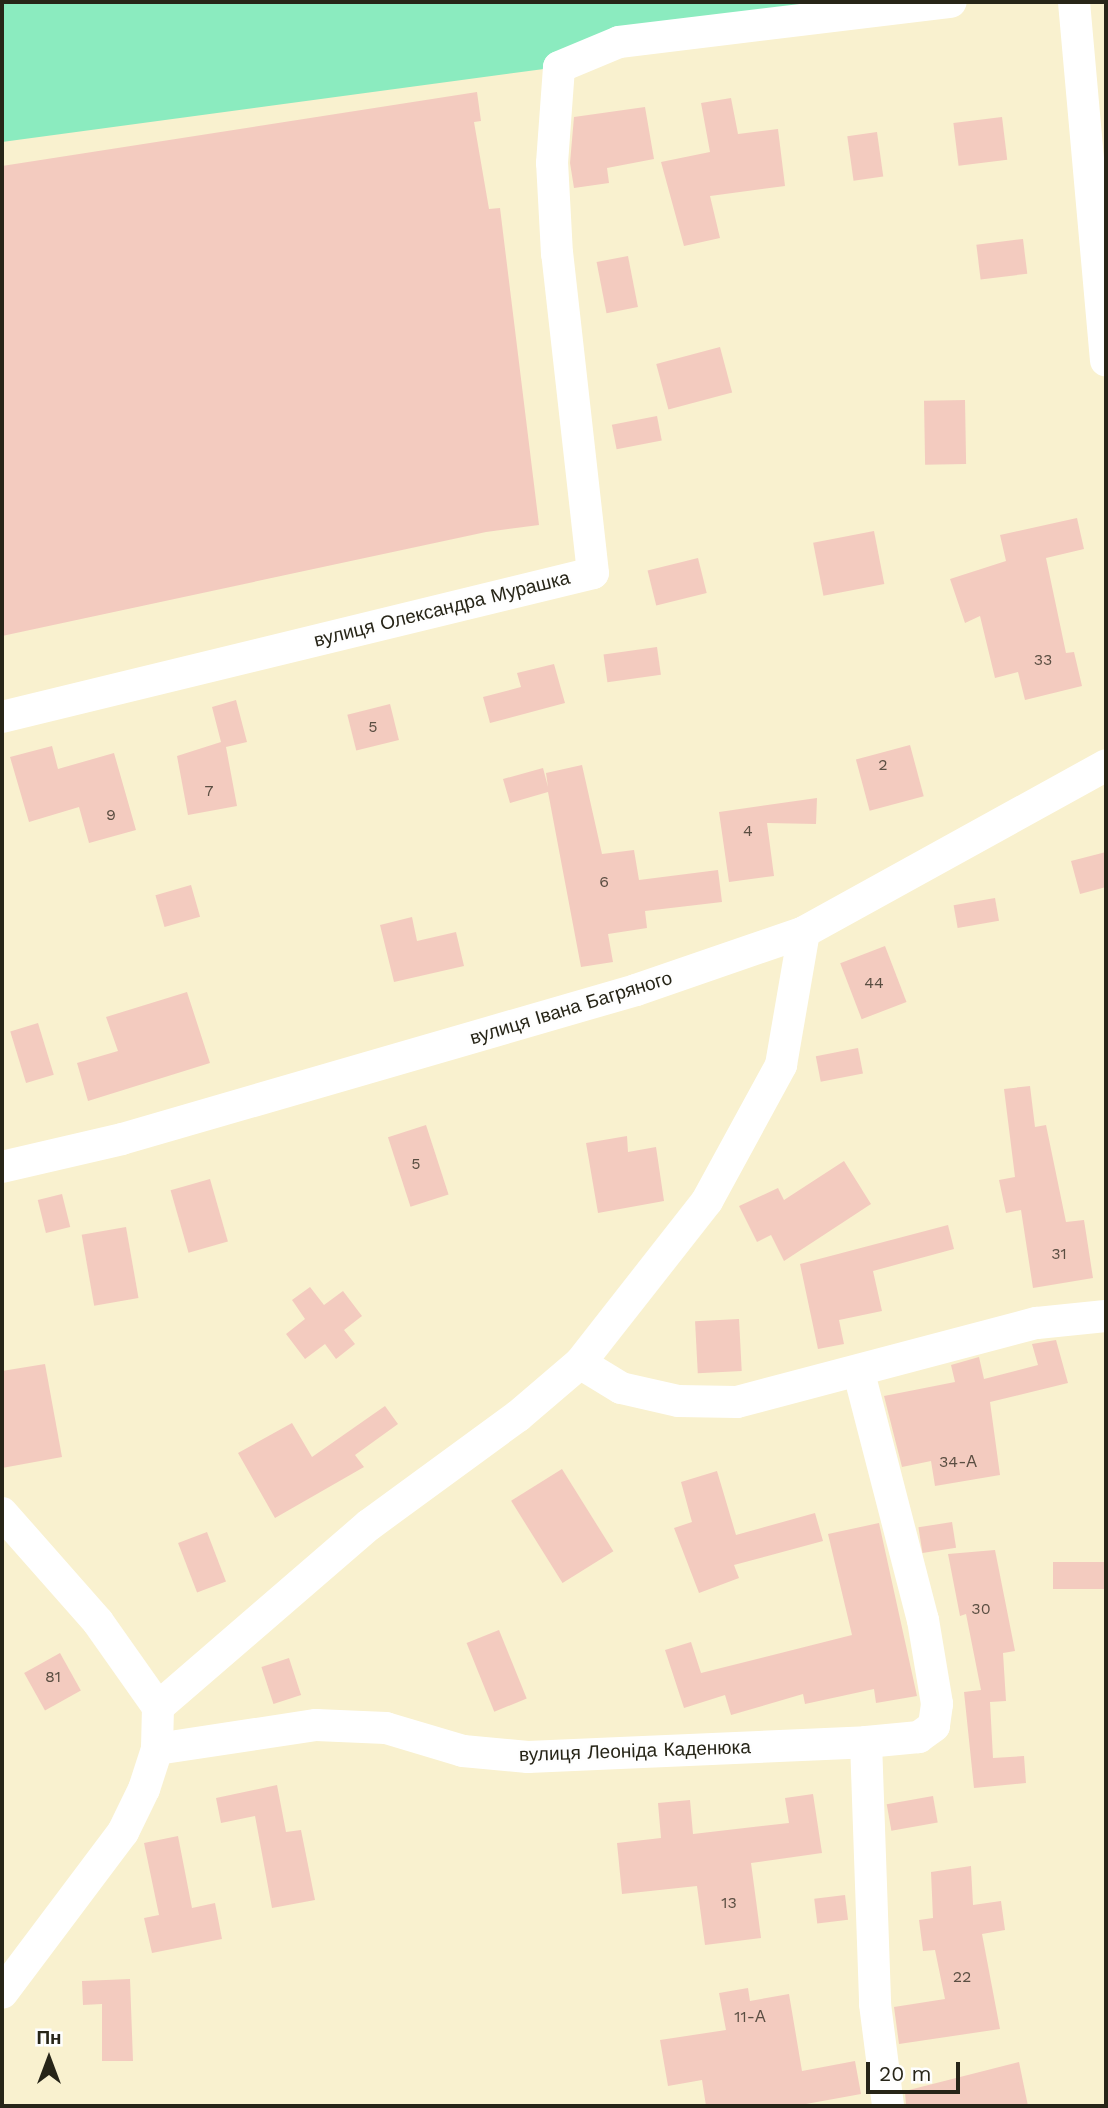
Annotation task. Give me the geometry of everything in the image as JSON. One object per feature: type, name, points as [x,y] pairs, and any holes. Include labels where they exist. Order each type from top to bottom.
[{"type":"street","name":"вулиця Олександра Мурашка","points":[[2,717],[593,573],[557,254],[552,163],[559,67],[619,42],[951,2]]},
{"type":"street","points":[[1074,2],[1106,361]]},
{"type":"street","name":"вулиця Івана Багряного","points":[[2,1167],[122,1139],[636,990],[804,932],[1106,765]]},
{"type":"street","points":[[158,1707],[369,1525],[518,1416],[580,1363],[707,1201],[781,1065],[804,932]]},
{"type":"street","points":[[580,1363],[621,1388],[678,1401],[737,1402],[859,1373],[1037,1323],[1106,1316]]},
{"type":"street","name":"вулиця Леоніда Каденюка","points":[[157,1749],[316,1725],[386,1728],[463,1751],[528,1757],[866,1742],[919,1737],[934,1726],[937,1704],[923,1620],[859,1373]]},
{"type":"street","points":[[2,1513],[98,1622],[158,1707],[157,1749],[144,1789],[122,1832],[2,1993]]},
{"type":"street","points":[[866,1742],[875,2004],[888,2106]]},
{"type":"green space","points":[[2,2],[951,2],[559,67],[2,142]]},
{"type":"building","points":[[477,92],[481,121],[474,122],[489,209],[500,208],[539,525],[486,532],[2,636],[2,166]]},
{"type":"building","points":[[731,98],[738,134],[778,129],[785,186],[710,196],[720,238],[684,246],[661,162],[710,152],[701,103]]},
{"type":"building","points":[[645,107],[654,159],[607,168],[609,183],[574,188],[570,163],[574,117]]},
{"type":"building","points":[[1002,117],[1007,160],[959,166],[953,123]]},
{"type":"building","points":[[877,132],[883,177],[854,181],[847,136]]},
{"type":"building","points":[[1023,239],[1027,274],[981,279],[976,245]]},
{"type":"building","points":[[628,256],[638,307],[607,313],[597,262]]},
{"type":"building","points":[[720,347],[732,392],[668,409],[656,364]]},
{"type":"building","points":[[965,400],[966,464],[925,465],[924,401]]},
{"type":"building","points":[[657,416],[662,441],[617,449],[612,425]]},
{"type":"building","points":[[1077,518],[1084,549],[1046,558],[1066,653],[1074,652],[1082,686],[1025,700],[1018,672],[995,678],[980,616],[965,623],[950,579],[1006,561],[1000,535]]},
{"type":"building","points":[[874,531],[884,584],[823,596],[813,543]]},
{"type":"building","points":[[698,558],[707,593],[656,606],[648,571]]},
{"type":"building","points":[[657,647],[661,675],[607,682],[604,655]]},
{"type":"building","points":[[554,664],[565,703],[490,723],[483,697],[521,687],[517,673]]},
{"type":"building","points":[[236,700],[247,742],[226,747],[237,806],[188,815],[177,756],[221,742],[212,707]]},
{"type":"building","points":[[390,704],[399,740],[356,751],[347,715]]},
{"type":"building","points":[[910,745],[924,796],[870,811],[856,759]]},
{"type":"building","points":[[52,746],[58,769],[114,753],[136,830],[89,843],[79,807],[29,822],[10,757]]},
{"type":"building","points":[[582,765],[602,854],[634,850],[639,880],[718,870],[722,902],[645,911],[647,928],[608,934],[613,962],[581,967],[548,792],[510,803],[503,779],[543,768],[548,787],[546,773]]},
{"type":"building","points":[[817,798],[816,824],[767,823],[774,876],[729,882],[719,812]]},
{"type":"building","points":[[1106,852],[1106,887],[1080,894],[1071,861]]},
{"type":"building","points":[[191,885],[200,917],[165,927],[155,895]]},
{"type":"building","points":[[995,898],[999,921],[958,928],[954,905]]},
{"type":"building","points":[[412,917],[417,941],[456,932],[464,966],[394,982],[380,925]]},
{"type":"building","points":[[885,946],[907,1002],[862,1019],[840,963]]},
{"type":"building","points":[[187,992],[210,1063],[88,1101],[77,1063],[118,1051],[106,1017]]},
{"type":"building","points":[[38,1023],[54,1075],[26,1083],[10,1031]]},
{"type":"building","points":[[858,1048],[863,1074],[821,1082],[816,1056]]},
{"type":"building","points":[[1030,1086],[1035,1127],[1046,1125],[1066,1222],[1084,1220],[1093,1278],[1033,1288],[1021,1210],[1006,1213],[999,1180],[1015,1177],[1004,1089]]},
{"type":"building","points":[[426,1125],[449,1194],[411,1207],[388,1137]]},
{"type":"building","points":[[627,1136],[628,1152],[656,1147],[664,1201],[598,1213],[586,1143]]},
{"type":"building","points":[[844,1161],[871,1204],[784,1261],[771,1235],[757,1242],[739,1206],[778,1188],[784,1200]]},
{"type":"building","points":[[210,1179],[228,1241],[189,1253],[171,1190]]},
{"type":"building","points":[[62,1194],[70,1227],[46,1233],[38,1200]]},
{"type":"building","points":[[948,1225],[954,1249],[873,1271],[882,1311],[839,1320],[844,1344],[818,1349],[800,1264]]},
{"type":"building","points":[[126,1227],[139,1298],[94,1306],[82,1235]]},
{"type":"building","points":[[310,1287],[324,1305],[343,1291],[362,1316],[344,1330],[355,1344],[336,1359],[325,1344],[305,1359],[286,1334],[305,1319],[292,1300]]},
{"type":"building","points":[[739,1319],[742,1371],[698,1373],[695,1321]]},
{"type":"building","points":[[1056,1340],[1068,1383],[990,1402],[1000,1475],[935,1486],[931,1461],[902,1467],[884,1396],[955,1382],[951,1365],[979,1357],[984,1379],[1038,1365],[1032,1344]]},
{"type":"building","points":[[45,1364],[62,1457],[2,1468],[2,1371]]},
{"type":"building","points":[[385,1406],[398,1424],[355,1455],[364,1467],[275,1518],[238,1453],[292,1423],[312,1457]]},
{"type":"building","points":[[562,1469],[613,1551],[563,1583],[511,1501]]},
{"type":"building","points":[[717,1471],[736,1535],[815,1513],[823,1541],[734,1565],[739,1578],[699,1593],[674,1528],[692,1522],[681,1482]]},
{"type":"building","points":[[952,1522],[956,1548],[922,1553],[918,1527]]},
{"type":"building","points":[[879,1523],[917,1696],[876,1703],[874,1689],[805,1704],[803,1694],[731,1715],[725,1695],[684,1708],[665,1650],[691,1642],[701,1673],[852,1635],[828,1534]]},
{"type":"building","points":[[207,1532],[226,1581],[197,1593],[178,1543]]},
{"type":"building","points":[[995,1550],[1015,1651],[1003,1653],[1006,1701],[990,1702],[993,1758],[1024,1756],[1026,1783],[974,1788],[964,1692],[981,1690],[966,1614],[960,1616],[948,1554]]},
{"type":"building","points":[[1053,1562],[1106,1562],[1106,1589],[1053,1589]]},
{"type":"building","points":[[499,1630],[527,1699],[494,1712],[467,1643]]},
{"type":"building","points":[[60,1653],[81,1691],[45,1710],[24,1673]]},
{"type":"building","points":[[289,1658],[301,1695],[273,1704],[261,1667]]},
{"type":"building","points":[[277,1785],[286,1832],[301,1830],[315,1900],[272,1908],[255,1816],[221,1823],[216,1798]]},
{"type":"building","points":[[813,1794],[822,1853],[751,1863],[761,1938],[705,1945],[697,1886],[622,1894],[617,1843],[661,1838],[658,1803],[690,1800],[693,1834],[789,1823],[785,1798]]},
{"type":"building","points":[[933,1796],[938,1823],[891,1831],[887,1804]]},
{"type":"building","points":[[178,1836],[192,1908],[215,1903],[222,1939],[152,1953],[144,1918],[159,1915],[144,1843]]},
{"type":"building","points":[[971,1866],[973,1905],[1001,1901],[1005,1930],[982,1934],[1000,2029],[899,2044],[894,2007],[945,1999],[935,1950],[923,1951],[919,1920],[933,1918],[931,1872]]},
{"type":"building","points":[[845,1895],[848,1920],[817,1924],[814,1899]]},
{"type":"building","points":[[130,1979],[133,2061],[102,2061],[102,2004],[83,2005],[82,1981]]},
{"type":"building","points":[[748,1988],[750,2001],[789,1994],[802,2071],[855,2061],[861,2094],[795,2106],[706,2106],[702,2080],[668,2086],[660,2040],[726,2030],[719,1993]]},
{"type":"building","points":[[1019,2062],[1028,2106],[906,2106],[905,2091]]}]
